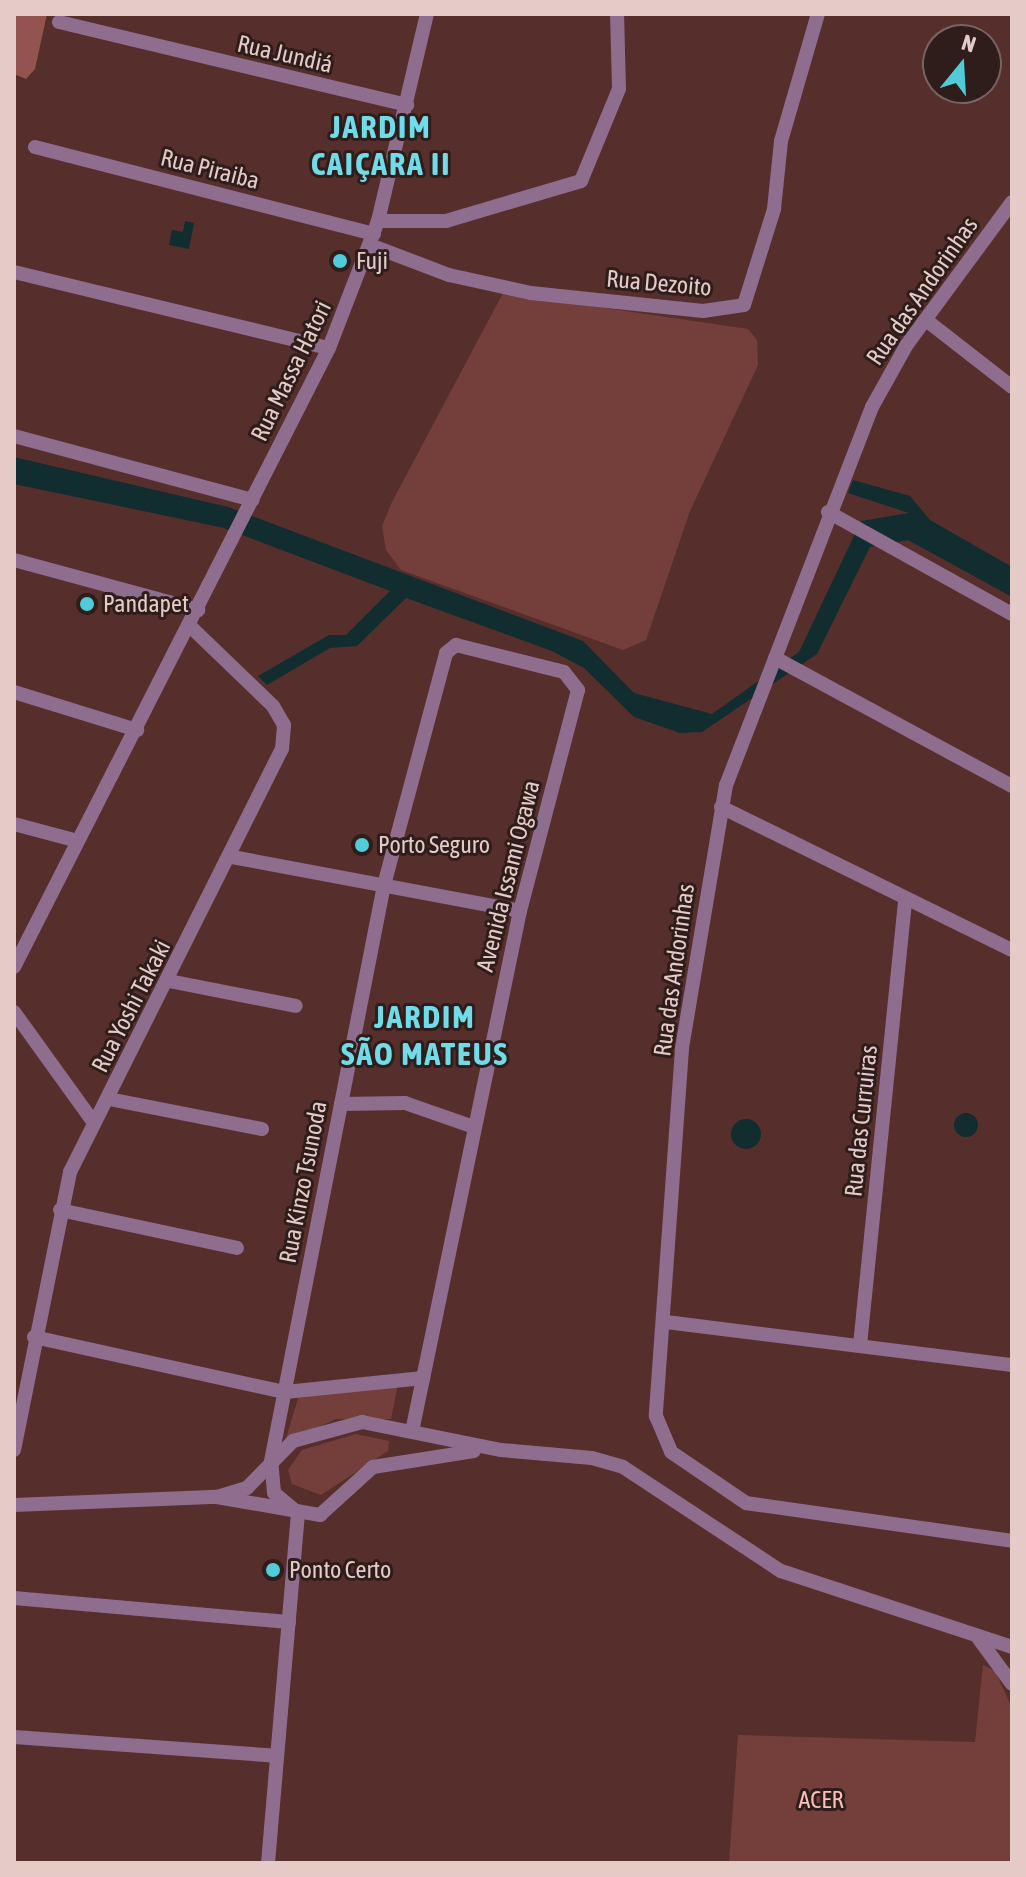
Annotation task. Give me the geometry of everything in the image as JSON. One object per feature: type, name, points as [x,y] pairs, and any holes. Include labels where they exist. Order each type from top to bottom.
[{"type":"street","name":"Rua Massa Hatori","points":[[15,961],[137,730],[329,348],[374,233],[427,14]]},
{"type":"street","points":[[374,233],[446,221],[581,181],[619,89],[617,14]]},
{"type":"street","name":"Rua Dezoito","points":[[374,233],[449,275],[531,293],[703,311],[744,305],[818,14]]},
{"type":"street","name":"Rua Jundiá","points":[[59,22],[407,105]]},
{"type":"street","name":"Rua Piraiba","points":[[35,147],[374,233]]},
{"type":"street","name":"Rua das Andorinhas","points":[[1012,202],[926,320],[884,384],[828,512],[721,807],[682,1049],[666,1322],[656,1416],[660,1434],[671,1452],[718,1490],[771,1510],[1012,1541]]},
{"type":"street","points":[[14,272],[329,348]]},
{"type":"street","points":[[926,320],[1012,387]]},
{"type":"street","points":[[14,436],[250,506]]},
{"type":"street","points":[[828,512],[1012,614]]},
{"type":"street","points":[[14,560],[198,610]]},
{"type":"street","name":"Rua Yoshi Takaki","points":[[14,1450],[60,1210],[94,1123],[169,981],[276,765],[284,725],[190,626]]},
{"type":"street","name":"Avenida Issami Ogawa","points":[[406,1460],[417,1443],[413,1427],[520,911],[578,693],[574,677],[564,672],[462,647]]},
{"type":"street","name":"Rua Kinzo Tsunoda","points":[[271,1461],[384,885],[446,653],[462,647]]},
{"type":"street","points":[[775,658],[1012,786]]},
{"type":"street","points":[[14,692],[137,730]]},
{"type":"street","points":[[721,807],[905,903],[1012,950]]},
{"type":"street","points":[[14,824],[78,841]]},
{"type":"street","points":[[232,857],[520,911]]},
{"type":"street","name":"Rua das Curruiras","points":[[860,1345],[905,903]]},
{"type":"street","points":[[169,981],[296,1006]]},
{"type":"street","points":[[14,1012],[94,1123]]},
{"type":"street","points":[[109,1099],[262,1129]]},
{"type":"street","points":[[341,1104],[405,1103],[474,1127]]},
{"type":"street","points":[[60,1210],[237,1248]]},
{"type":"street","points":[[666,1322],[1012,1365]]},
{"type":"street","points":[[34,1337],[285,1392],[423,1378]]},
{"type":"street","points":[[217,1497],[247,1488],[293,1441],[346,1423],[413,1427],[507,1450],[584,1456],[623,1467],[781,1571],[1012,1647]]},
{"type":"street","points":[[14,1505],[217,1497],[320,1515],[364,1472],[406,1460],[507,1450]]},
{"type":"street","points":[[271,1461],[274,1493],[298,1513]]},
{"type":"street","points":[[268,1863],[298,1513]]},
{"type":"street","points":[[14,1598],[289,1622]]},
{"type":"street","points":[[976,1636],[1012,1684]]},
{"type":"street","points":[[14,1737],[276,1756]]},
{"type":"green space","points":[[503,293],[748,329],[757,340],[758,365],[690,511],[646,640],[623,650],[401,570],[386,550],[382,526],[392,502]]},
{"type":"green space","points":[[398,1384],[391,1419],[336,1419],[285,1442],[299,1395]]},
{"type":"green space","points":[[356,1434],[389,1441],[388,1451],[321,1495],[292,1484],[288,1470],[302,1450]]},
{"type":"green space","name":"ACER","points":[[983,1665],[995,1671],[1012,1708],[1012,1863],[729,1863],[738,1735],[975,1742]]},
{"type":"shaded area","points":[[14,14],[47,14],[35,69],[26,79],[14,74]]},
{"type":"water","points":[[185,221],[194,223],[189,249],[169,245],[172,230],[183,232]]},
{"type":"water","points":[[14,457],[228,507],[583,641],[634,693],[712,714],[799,652],[861,521],[909,513],[848,493],[853,480],[910,496],[930,520],[1012,567],[1012,597],[908,540],[870,547],[817,654],[702,732],[680,733],[634,717],[584,668],[552,651],[406,598],[357,646],[330,648],[267,685],[258,676],[329,635],[346,635],[390,591],[224,528],[14,484]]},
{"type":"water","points":[[966,1113],[975,1116],[978,1125],[975,1134],[966,1137],[957,1134],[954,1125],[957,1116]]},
{"type":"water","points":[[746,1119],[757,1123],[761,1134],[757,1145],[746,1149],[735,1145],[731,1134],[735,1123]]},
{"type":"place","name":"Fuji","points":[[340,261]]},
{"type":"place","name":"Pandapet","points":[[87,604]]},
{"type":"place","name":"Porto Seguro","points":[[362,845]]},
{"type":"place","name":"Ponto Certo","points":[[273,1570]]},
{"type":"district","name":"JARDIM CAIÇARA II","points":[[381,146]]},
{"type":"district","name":"JARDIM SÃO MATEUS","points":[[425,1036]]}]
